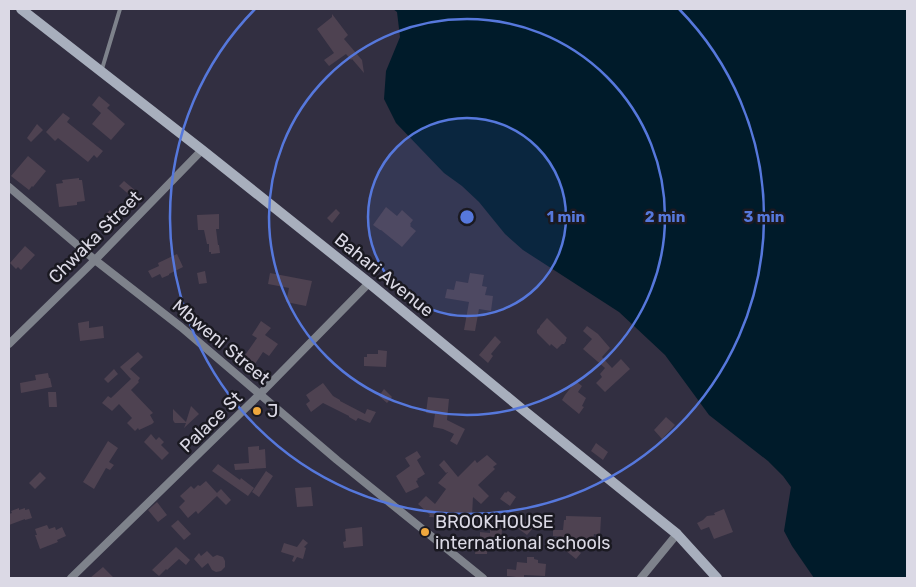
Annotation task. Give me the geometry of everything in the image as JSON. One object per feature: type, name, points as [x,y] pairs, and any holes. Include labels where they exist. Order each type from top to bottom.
[{"type":"street","name":"Bahari Avenue","points":[[20,9],[202,150],[677,534],[717,578]]},
{"type":"street","name":"Chwaka Street","points":[[9,344],[95,260],[202,150]]},
{"type":"street","name":"Mbweni Street","points":[[9,187],[95,260],[181,327],[337,460],[483,578]]},
{"type":"street","name":"Palace St","points":[[70,578],[260,394],[369,284]]},
{"type":"street","points":[[641,578],[677,534]]},
{"type":"lane","points":[[101,72],[120,9]]},
{"type":"water","points":[[393,9],[907,9],[907,578],[814,578],[784,531],[791,487],[783,476],[768,461],[709,415],[665,355],[619,312],[523,250],[505,234],[479,202],[444,173],[396,123],[384,99],[386,71],[400,37],[397,12]]},
{"type":"building","points":[[332,14],[348,35],[344,39],[362,60],[364,73],[346,54],[329,66],[324,60],[334,53],[317,29],[332,17]]},
{"type":"building","points":[[99,96],[110,105],[107,108],[125,124],[111,140],[92,124],[101,113],[92,105]]},
{"type":"building","points":[[63,113],[70,118],[67,122],[103,151],[97,158],[94,155],[88,162],[58,138],[55,141],[46,132]]},
{"type":"building","points":[[37,124],[43,130],[31,142],[27,138]]},
{"type":"building","points":[[28,156],[46,171],[29,190],[11,176]]},
{"type":"building","points":[[79,178],[79,180],[82,180],[85,201],[77,202],[77,205],[59,207],[56,184],[63,183],[62,180]]},
{"type":"building","points":[[124,181],[136,191],[132,197],[119,186]]},
{"type":"building","points":[[386,207],[397,216],[402,210],[413,220],[410,226],[416,231],[402,247],[373,225]]},
{"type":"building","points":[[336,209],[340,213],[332,223],[327,218]]},
{"type":"building","points":[[110,210],[117,216],[110,222],[104,216]]},
{"type":"building","points":[[219,214],[219,229],[216,229],[220,253],[211,254],[204,230],[198,230],[197,215]]},
{"type":"building","points":[[25,246],[35,255],[21,270],[18,267],[16,269],[10,263]]},
{"type":"building","points":[[177,254],[183,267],[162,278],[160,274],[152,278],[148,271],[159,266],[158,263]]},
{"type":"building","points":[[205,271],[207,283],[199,284],[197,273]]},
{"type":"building","points":[[270,273],[312,281],[306,306],[286,302],[289,288],[268,284]]},
{"type":"building","points":[[470,273],[484,275],[482,286],[487,287],[485,295],[493,296],[491,311],[479,309],[475,331],[464,330],[469,302],[445,298],[447,289],[454,290],[456,281],[468,283]]},
{"type":"building","points":[[547,318],[567,338],[564,344],[557,349],[551,344],[550,346],[537,333],[537,330]]},
{"type":"building","points":[[89,321],[89,328],[103,326],[104,338],[80,341],[78,323]]},
{"type":"building","points":[[261,321],[271,328],[265,335],[278,344],[269,356],[263,352],[251,370],[243,364],[245,360],[243,358],[257,338],[252,335]]},
{"type":"building","points":[[587,326],[598,334],[610,348],[602,357],[612,368],[621,359],[630,369],[605,392],[596,383],[602,377],[600,374],[605,368],[583,349],[592,339],[583,331]]},
{"type":"building","points":[[495,336],[501,342],[491,354],[493,356],[488,363],[479,355]]},
{"type":"building","points":[[378,350],[387,351],[386,367],[364,366],[364,357],[367,357],[367,354],[378,354]]},
{"type":"building","points":[[138,352],[143,357],[130,369],[140,378],[139,382],[131,390],[153,413],[150,415],[154,422],[135,431],[127,423],[132,418],[119,404],[112,411],[102,403],[108,396],[111,398],[131,379],[120,367]]},
{"type":"building","points":[[114,369],[118,374],[108,383],[104,379]]},
{"type":"building","points":[[48,373],[52,387],[21,393],[20,383],[36,380],[35,375]]},
{"type":"building","points":[[575,382],[582,386],[578,392],[586,398],[582,406],[584,407],[579,414],[562,400]]},
{"type":"building","points":[[323,383],[333,396],[340,401],[365,414],[367,409],[376,412],[370,423],[358,418],[356,421],[323,403],[311,412],[306,404],[310,401],[306,395]]},
{"type":"building","points":[[384,389],[392,397],[387,403],[379,396]]},
{"type":"building","points":[[48,392],[56,392],[57,407],[49,407]]},
{"type":"building","points":[[428,397],[449,399],[447,420],[465,429],[457,445],[450,441],[454,434],[433,427],[435,414],[426,413]]},
{"type":"building","points":[[191,406],[199,414],[184,428],[186,423],[174,422],[173,409],[186,422]]},
{"type":"building","points":[[666,417],[675,425],[662,439],[654,430]]},
{"type":"building","points":[[151,434],[156,440],[159,437],[164,442],[161,445],[169,453],[162,460],[144,442]]},
{"type":"building","points":[[108,441],[118,448],[109,462],[114,465],[110,470],[106,468],[94,489],[83,482]]},
{"type":"building","points":[[596,443],[608,452],[603,460],[591,451]]},
{"type":"building","points":[[259,446],[259,450],[265,449],[266,468],[235,470],[234,464],[249,463],[248,447]]},
{"type":"building","points":[[417,451],[421,457],[417,460],[425,474],[416,481],[419,487],[406,493],[396,476],[410,466],[405,458]]},
{"type":"building","points":[[487,455],[497,464],[493,467],[495,469],[478,485],[489,496],[481,504],[473,497],[472,516],[468,519],[429,517],[430,515],[418,504],[426,496],[435,504],[446,489],[438,483],[448,472],[446,473],[439,465],[444,460],[458,477],[475,460],[477,463]]},
{"type":"building","points":[[218,464],[254,488],[248,496],[212,471]]},
{"type":"building","points":[[266,471],[273,476],[259,497],[252,492]]},
{"type":"building","points":[[40,472],[46,478],[35,489],[29,483]]},
{"type":"building","points":[[206,481],[217,493],[221,489],[231,500],[226,505],[217,496],[198,514],[196,511],[188,518],[179,507],[185,501],[180,496],[191,486],[194,489]]},
{"type":"building","points":[[311,487],[313,506],[297,507],[295,488]]},
{"type":"building","points":[[508,491],[516,497],[510,506],[500,499]]},
{"type":"building","points":[[157,502],[167,515],[158,522],[148,510]]},
{"type":"building","points":[[19,508],[19,510],[29,509],[32,518],[9,525],[9,514],[12,513],[11,511]]},
{"type":"building","points":[[724,509],[733,532],[714,539],[709,527],[701,530],[697,523],[707,516],[715,515],[714,513]]},
{"type":"building","points":[[566,516],[601,517],[600,535],[594,534],[593,541],[553,536],[553,530],[563,530]]},
{"type":"building","points":[[522,519],[533,528],[527,535],[516,527]]},
{"type":"building","points":[[178,520],[191,534],[184,540],[171,526]]},
{"type":"building","points":[[47,525],[49,529],[55,527],[56,530],[62,527],[66,536],[57,540],[58,542],[40,549],[35,529]]},
{"type":"building","points":[[362,527],[363,546],[344,548],[343,542],[346,541],[345,529]]},
{"type":"building","points":[[490,527],[502,529],[501,543],[488,542],[487,554],[475,554],[476,547],[472,547],[472,540],[480,540],[480,532],[490,533]]},
{"type":"building","points":[[303,539],[308,543],[304,547],[306,548],[303,559],[297,557],[294,562],[292,561],[294,556],[281,552],[284,543],[297,547]]},
{"type":"building","points":[[570,544],[581,553],[576,559],[565,550]]},
{"type":"building","points":[[176,547],[190,560],[186,565],[179,559],[159,576],[152,570]]},
{"type":"building","points":[[207,551],[213,557],[217,555],[223,557],[225,567],[221,571],[216,572],[212,570],[208,563],[202,568],[194,559],[199,553],[201,556]]},
{"type":"building","points":[[527,557],[534,557],[534,559],[538,560],[538,563],[546,564],[545,576],[524,575],[524,578],[507,576],[507,569],[516,570],[517,562],[527,563]]},
{"type":"building","points":[[103,567],[114,578],[90,578]]},
{"type":"place","name":"J","points":[[257,411]]},
{"type":"place","name":"BROOKHOUSE international schools","points":[[425,532]]}]
